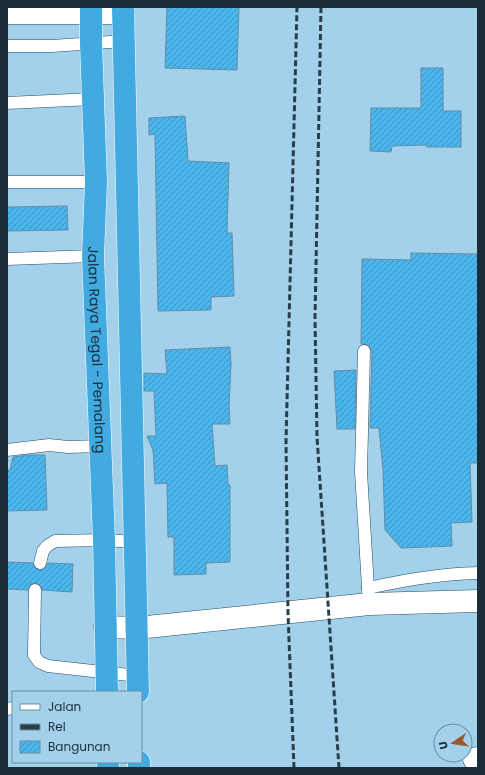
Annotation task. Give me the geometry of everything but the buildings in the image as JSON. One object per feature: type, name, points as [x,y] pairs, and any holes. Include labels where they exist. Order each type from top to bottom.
[{"type":"highway","name":"Jalan Raya Tegal - Pemalang","points":[[91,10],[96,182],[93,256],[104,540],[106,683]]},
{"type":"highway","points":[[123,10],[138,684]]},
{"type":"main road","points":[[7,13],[123,10]]},
{"type":"main road","points":[[105,627],[137,628],[369,596],[478,601]]},
{"type":"lane","points":[[7,46],[52,46],[124,41]]},
{"type":"lane","points":[[7,103],[93,99]]},
{"type":"lane","points":[[7,182],[96,182]]},
{"type":"lane","points":[[7,259],[93,256]]},
{"type":"lane","points":[[364,351],[361,472],[369,596],[418,578],[444,574],[478,572]]},
{"type":"lane","points":[[7,450],[49,445],[68,447],[101,446]]},
{"type":"lane","points":[[40,563],[43,551],[47,546],[56,541],[104,540],[136,542]]},
{"type":"lane","points":[[35,590],[34,655],[38,662],[106,683],[138,684]]},
{"type":"railway","points":[[294,768],[288,613],[286,441],[297,7]]},
{"type":"railway","points":[[321,7],[315,318],[317,437],[339,768]]}]
